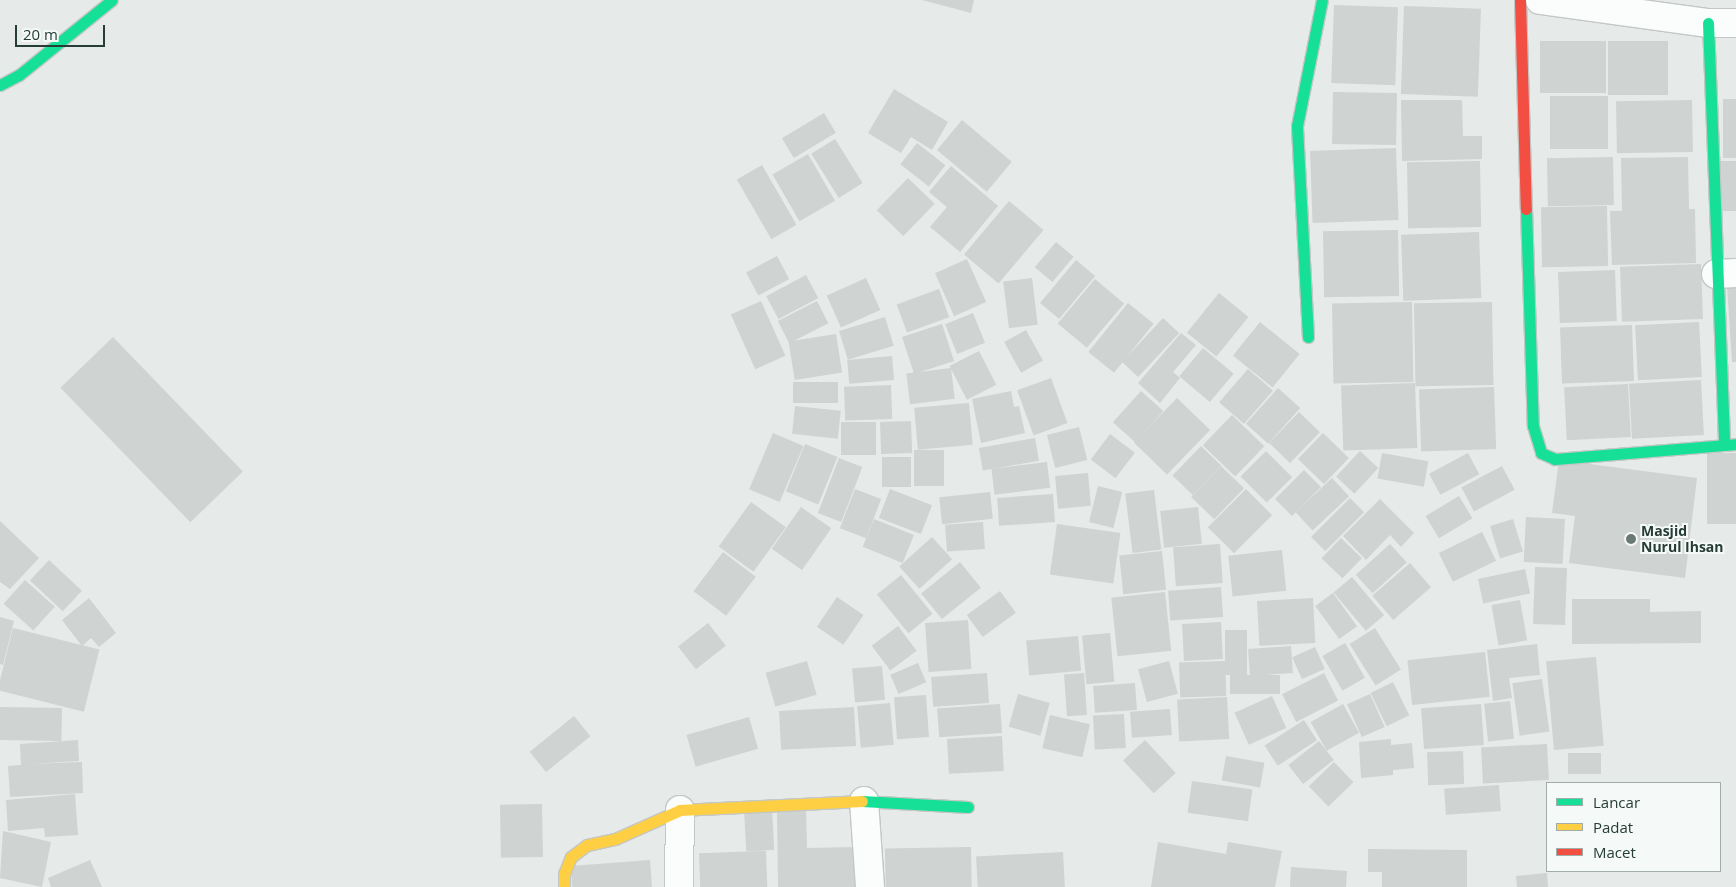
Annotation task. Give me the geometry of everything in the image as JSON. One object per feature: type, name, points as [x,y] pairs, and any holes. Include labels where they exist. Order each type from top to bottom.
[{"type":"street","points":[[0,85],[19,75],[112,0]]},
{"type":"street","points":[[1308,337],[1297,126],[1322,0]]},
{"type":"street","points":[[1520,0],[1534,426],[1541,453],[1555,459],[1730,444],[1726,274],[1708,23]]},
{"type":"street","points":[[1540,0],[1708,23],[1736,23]]},
{"type":"street","points":[[864,801],[870,887]]},
{"type":"street","points":[[564,887],[564,874],[571,857],[588,845],[616,839],[680,810],[864,801],[968,806]]},
{"type":"street","points":[[679,887],[680,810]]},
{"type":"building","points":[[922,0],[974,0],[971,13]]},
{"type":"building","points":[[1334,5],[1398,7],[1395,85],[1331,83]]},
{"type":"building","points":[[1404,6],[1481,9],[1478,97],[1401,94]]},
{"type":"building","points":[[1540,41],[1606,41],[1606,93],[1540,93]]},
{"type":"building","points":[[1608,41],[1668,41],[1668,95],[1608,95]]},
{"type":"building","points":[[894,89],[948,122],[932,150],[911,137],[901,153],[868,133]]},
{"type":"building","points":[[1333,92],[1397,93],[1396,145],[1332,144]]},
{"type":"building","points":[[1550,96],[1608,96],[1608,149],[1550,149]]},
{"type":"building","points":[[1723,99],[1736,99],[1736,158],[1723,158]]},
{"type":"building","points":[[1401,100],[1462,100],[1463,136],[1482,136],[1482,159],[1402,161]]},
{"type":"building","points":[[1692,100],[1693,152],[1617,153],[1616,101]]},
{"type":"building","points":[[824,113],[836,133],[794,158],[782,138]]},
{"type":"building","points":[[962,120],[1012,162],[987,192],[937,150]]},
{"type":"building","points":[[835,139],[863,183],[839,198],[811,154]]},
{"type":"building","points":[[917,143],[945,165],[929,186],[900,164]]},
{"type":"building","points":[[1396,148],[1399,220],[1313,223],[1310,151]]},
{"type":"building","points":[[808,154],[835,201],[799,221],[772,174]]},
{"type":"building","points":[[1613,157],[1614,205],[1548,206],[1547,158]]},
{"type":"building","points":[[1688,157],[1689,209],[1695,209],[1696,263],[1612,265],[1610,211],[1622,211],[1621,158]]},
{"type":"building","points":[[1480,161],[1481,227],[1408,228],[1407,162]]},
{"type":"building","points":[[1717,161],[1736,161],[1736,211],[1717,211]]},
{"type":"building","points":[[762,165],[796,225],[771,239],[737,180]]},
{"type":"building","points":[[951,166],[998,206],[960,252],[930,227],[947,207],[929,192]]},
{"type":"building","points":[[908,178],[935,204],[903,236],[877,210]]},
{"type":"building","points":[[1009,201],[1043,230],[998,284],[964,255]]},
{"type":"building","points":[[1607,206],[1608,266],[1542,267],[1541,207]]},
{"type":"building","points":[[1398,230],[1399,296],[1324,297],[1323,231]]},
{"type":"building","points":[[1479,232],[1481,298],[1403,301],[1401,235]]},
{"type":"building","points":[[1056,242],[1074,257],[1052,282],[1035,267]]},
{"type":"building","points":[[777,256],[789,279],[758,295],[746,272]]},
{"type":"building","points":[[967,259],[986,302],[954,316],[935,273]]},
{"type":"building","points":[[1076,260],[1095,276],[1059,319],[1040,303]]},
{"type":"building","points":[[1701,264],[1703,319],[1622,322],[1620,267]]},
{"type":"building","points":[[1615,270],[1617,321],[1560,323],[1558,272]]},
{"type":"building","points":[[806,275],[818,298],[778,319],[766,296]]},
{"type":"building","points":[[866,278],[880,310],[841,327],[827,295]]},
{"type":"building","points":[[1032,278],[1038,325],[1009,328],[1003,282]]},
{"type":"building","points":[[1095,279],[1124,303],[1087,348],[1058,323]]},
{"type":"building","points":[[1727,285],[1736,285],[1736,362],[1732,362]]},
{"type":"building","points":[[939,289],[949,317],[907,333],[897,304]]},
{"type":"building","points":[[1219,293],[1249,317],[1216,357],[1187,333]]},
{"type":"building","points":[[761,301],[785,356],[755,369],[731,314]]},
{"type":"building","points":[[817,301],[828,323],[789,343],[778,321]]},
{"type":"building","points":[[1412,302],[1413,382],[1333,383],[1332,303]]},
{"type":"building","points":[[1492,302],[1493,385],[1415,386],[1414,303]]},
{"type":"building","points":[[1128,303],[1154,324],[1114,373],[1088,352]]},
{"type":"building","points":[[973,313],[985,343],[957,354],[945,324]]},
{"type":"building","points":[[885,317],[894,346],[848,360],[839,331]]},
{"type":"building","points":[[1163,318],[1179,333],[1138,377],[1122,362]]},
{"type":"building","points":[[1260,322],[1300,354],[1273,388],[1233,355]]},
{"type":"building","points":[[1699,322],[1702,377],[1638,380],[1635,325]]},
{"type":"building","points":[[942,324],[954,361],[914,374],[902,337]]},
{"type":"building","points":[[1632,325],[1634,381],[1562,383],[1560,328]]},
{"type":"building","points":[[1026,330],[1043,361],[1021,373],[1004,342]]},
{"type":"building","points":[[1181,333],[1196,345],[1173,372],[1180,378],[1160,403],[1138,383]]},
{"type":"building","points":[[836,334],[842,373],[795,380],[789,342]]},
{"type":"building","points":[[113,337],[243,472],[190,522],[60,388]]},
{"type":"building","points":[[1203,348],[1234,374],[1210,402],[1179,376]]},
{"type":"building","points":[[979,351],[996,385],[967,400],[950,366]]},
{"type":"building","points":[[892,356],[894,380],[849,384],[847,360]]},
{"type":"building","points":[[951,368],[955,399],[910,404],[906,373]]},
{"type":"building","points":[[1248,369],[1273,391],[1244,424],[1219,402]]},
{"type":"building","points":[[1051,378],[1067,423],[1034,435],[1017,390]]},
{"type":"building","points":[[1701,380],[1704,435],[1632,439],[1629,384]]},
{"type":"building","points":[[793,382],[838,382],[838,403],[793,403]]},
{"type":"building","points":[[1415,383],[1417,448],[1343,451],[1341,386]]},
{"type":"building","points":[[1628,384],[1631,437],[1567,440],[1564,387]]},
{"type":"building","points":[[891,385],[892,419],[845,421],[844,387]]},
{"type":"building","points":[[1494,387],[1496,449],[1421,452],[1419,390]]},
{"type":"building","points":[[1278,388],[1300,408],[1268,444],[1246,424]]},
{"type":"building","points":[[1011,391],[1014,407],[1019,406],[1025,433],[981,443],[972,399]]},
{"type":"building","points":[[1141,391],[1163,411],[1135,442],[1113,422]]},
{"type":"building","points":[[1177,398],[1210,430],[1167,475],[1134,443]]},
{"type":"building","points":[[969,403],[973,445],[918,450],[914,408]]},
{"type":"building","points":[[795,406],[841,411],[838,439],[792,434]]},
{"type":"building","points":[[1299,412],[1320,432],[1290,463],[1269,443]]},
{"type":"building","points":[[1232,415],[1264,446],[1235,476],[1203,445]]},
{"type":"building","points":[[911,421],[912,453],[881,454],[880,422]]},
{"type":"building","points":[[841,422],[876,422],[876,455],[841,455]]},
{"type":"building","points":[[1079,427],[1087,460],[1055,468],[1047,435]]},
{"type":"building","points":[[773,433],[803,446],[780,502],[749,489]]},
{"type":"building","points":[[1323,433],[1349,458],[1324,484],[1298,459]]},
{"type":"building","points":[[1110,434],[1135,453],[1115,478],[1091,460]]},
{"type":"building","points":[[1035,438],[1039,461],[983,471],[979,448]]},
{"type":"building","points":[[805,444],[837,457],[818,504],[786,491]]},
{"type":"building","points":[[1201,446],[1221,465],[1193,495],[1173,475]]},
{"type":"building","points":[[914,450],[944,450],[944,486],[914,486]]},
{"type":"building","points":[[1266,451],[1292,477],[1267,503],[1241,476]]},
{"type":"building","points":[[1360,451],[1378,468],[1354,494],[1336,477]]},
{"type":"building","points":[[1382,453],[1428,461],[1424,487],[1377,479]]},
{"type":"building","points":[[1468,453],[1479,474],[1440,495],[1429,474]]},
{"type":"building","points":[[1707,453],[1736,453],[1736,524],[1707,524]]},
{"type":"building","points":[[882,457],[911,457],[911,487],[882,487]]},
{"type":"building","points":[[839,458],[862,467],[841,522],[818,513]]},
{"type":"building","name":"Masjid Nurul Ihsan","points":[[1559,460],[1697,478],[1685,578],[1569,563],[1575,516],[1552,513]]},
{"type":"building","points":[[1047,462],[1050,488],[995,495],[991,469]]},
{"type":"building","points":[[1221,466],[1244,488],[1214,519],[1191,497]]},
{"type":"building","points":[[1502,466],[1515,490],[1474,511],[1461,488]]},
{"type":"building","points":[[1304,470],[1321,487],[1292,516],[1275,499]]},
{"type":"building","points":[[1088,473],[1091,506],[1058,509],[1055,476]]},
{"type":"building","points":[[1332,478],[1349,496],[1312,530],[1295,512]]},
{"type":"building","points":[[1098,486],[1122,492],[1113,528],[1089,522]]},
{"type":"building","points":[[855,489],[881,499],[866,538],[840,528]]},
{"type":"building","points":[[890,489],[932,505],[921,534],[879,518]]},
{"type":"building","points":[[1246,489],[1272,515],[1234,553],[1208,527]]},
{"type":"building","points":[[1154,490],[1161,550],[1133,553],[1125,494]]},
{"type":"building","points":[[990,492],[993,519],[942,524],[939,497]]},
{"type":"building","points":[[1053,494],[1055,522],[999,526],[997,498]]},
{"type":"building","points":[[1459,496],[1472,518],[1439,538],[1426,516]]},
{"type":"building","points":[[1350,498],[1364,512],[1325,551],[1311,537]]},
{"type":"building","points":[[1380,499],[1414,533],[1401,547],[1390,535],[1366,560],[1343,536]]},
{"type":"building","points":[[751,502],[786,527],[753,572],[719,546]]},
{"type":"building","points":[[801,507],[831,528],[802,570],[772,549]]},
{"type":"building","points":[[1198,507],[1202,544],[1164,548],[1160,511]]},
{"type":"building","points":[[1526,517],[1565,519],[1563,564],[1524,562]]},
{"type":"building","points":[[874,519],[914,535],[903,563],[863,547]]},
{"type":"building","points":[[1513,519],[1523,552],[1500,559],[1490,526]]},
{"type":"building","points":[[0,521],[39,558],[10,589],[0,582]]},
{"type":"building","points":[[983,522],[985,549],[947,552],[945,525]]},
{"type":"building","points":[[1057,524],[1120,533],[1113,583],[1050,575]]},
{"type":"building","points":[[1482,532],[1496,561],[1453,582],[1439,553]]},
{"type":"building","points":[[932,537],[952,559],[919,589],[899,566]]},
{"type":"building","points":[[1341,538],[1362,558],[1342,578],[1322,558]]},
{"type":"building","points":[[1220,544],[1223,583],[1176,586],[1173,547]]},
{"type":"building","points":[[1390,544],[1407,563],[1373,593],[1356,575]]},
{"type":"building","points":[[1282,550],[1286,591],[1233,596],[1228,556]]},
{"type":"building","points":[[1162,551],[1166,590],[1123,594],[1119,555]]},
{"type":"building","points":[[723,552],[756,577],[726,616],[694,591]]},
{"type":"building","points":[[49,560],[82,591],[63,611],[30,580]]},
{"type":"building","points":[[960,562],[981,588],[942,619],[921,593]]},
{"type":"building","points":[[1410,563],[1431,587],[1393,620],[1372,596]]},
{"type":"building","points":[[1535,567],[1567,568],[1565,625],[1533,624]]},
{"type":"building","points":[[1525,569],[1530,593],[1483,603],[1478,579]]},
{"type":"building","points":[[901,575],[932,614],[908,633],[877,595]]},
{"type":"building","points":[[1352,577],[1384,615],[1366,631],[1334,592]]},
{"type":"building","points":[[25,580],[55,607],[33,631],[4,604]]},
{"type":"building","points":[[1221,587],[1223,617],[1170,621],[1168,591]]},
{"type":"building","points":[[1000,591],[1016,613],[983,637],[967,615]]},
{"type":"building","points":[[1165,592],[1171,651],[1117,656],[1111,598]]},
{"type":"building","points":[[1333,593],[1357,626],[1339,639],[1315,606]]},
{"type":"building","points":[[837,597],[864,615],[843,645],[817,627]]},
{"type":"building","points":[[89,598],[116,633],[99,647],[91,638],[82,646],[62,620]]},
{"type":"building","points":[[1313,598],[1315,643],[1259,646],[1257,601]]},
{"type":"building","points":[[1572,599],[1650,599],[1650,612],[1701,611],[1701,643],[1572,644]]},
{"type":"building","points":[[1520,600],[1527,640],[1499,645],[1491,605]]},
{"type":"building","points":[[0,617],[14,621],[3,665],[0,664]]},
{"type":"building","points":[[968,620],[971,669],[929,672],[925,623]]},
{"type":"building","points":[[1221,622],[1223,659],[1184,661],[1182,624]]},
{"type":"building","points":[[708,623],[726,646],[696,669],[678,646]]},
{"type":"building","points":[[898,626],[917,651],[890,671],[872,646]]},
{"type":"building","points":[[13,628],[99,650],[84,712],[0,691],[0,680]]},
{"type":"building","points":[[1375,628],[1401,670],[1376,685],[1350,644]]},
{"type":"building","points":[[1225,630],[1247,630],[1247,675],[1225,675]]},
{"type":"building","points":[[1110,633],[1114,682],[1086,684],[1082,635]]},
{"type":"building","points":[[1078,636],[1081,671],[1029,675],[1026,641]]},
{"type":"building","points":[[1345,643],[1365,678],[1342,691],[1322,656]]},
{"type":"building","points":[[1537,644],[1540,675],[1509,678],[1512,698],[1493,701],[1487,650]]},
{"type":"building","points":[[1291,646],[1293,673],[1250,676],[1248,649]]},
{"type":"building","points":[[1315,647],[1325,669],[1302,679],[1292,657]]},
{"type":"building","points":[[1485,652],[1490,697],[1412,705],[1407,660]]},
{"type":"building","points":[[1596,657],[1604,746],[1554,750],[1546,661]]},
{"type":"building","points":[[807,661],[817,695],[775,706],[766,673]]},
{"type":"building","points":[[1169,661],[1178,694],[1147,702],[1138,669]]},
{"type":"building","points":[[1225,661],[1226,696],[1180,698],[1179,663]]},
{"type":"building","points":[[918,663],[926,682],[899,694],[890,675]]},
{"type":"building","points":[[882,666],[885,700],[855,702],[852,669]]},
{"type":"building","points":[[987,673],[989,703],[933,707],[931,677]]},
{"type":"building","points":[[1084,673],[1087,715],[1067,716],[1064,674]]},
{"type":"building","points":[[1324,673],[1338,701],[1296,722],[1282,694]]},
{"type":"building","points":[[1230,675],[1280,675],[1280,694],[1230,694]]},
{"type":"building","points":[[1542,679],[1549,731],[1520,736],[1512,683]]},
{"type":"building","points":[[1393,682],[1409,715],[1387,726],[1371,693]]},
{"type":"building","points":[[1135,683],[1137,710],[1095,713],[1093,686]]},
{"type":"building","points":[[1018,694],[1050,703],[1040,736],[1009,727]]},
{"type":"building","points":[[1370,694],[1385,727],[1362,737],[1347,704]]},
{"type":"building","points":[[926,695],[929,737],[897,739],[894,697]]},
{"type":"building","points":[[1272,696],[1286,728],[1249,745],[1235,713]]},
{"type":"building","points":[[1227,697],[1229,739],[1179,742],[1177,700]]},
{"type":"building","points":[[1510,701],[1514,739],[1488,742],[1484,704]]},
{"type":"building","points":[[890,703],[894,745],[861,748],[857,706]]},
{"type":"building","points":[[1000,704],[1002,733],[939,737],[937,708]]},
{"type":"building","points":[[1343,704],[1359,733],[1327,751],[1311,722]]},
{"type":"building","points":[[1481,704],[1484,745],[1424,749],[1421,708]]},
{"type":"building","points":[[0,707],[62,708],[61,741],[0,740]]},
{"type":"building","points":[[854,707],[856,746],[781,750],[779,711]]},
{"type":"building","points":[[1170,709],[1172,735],[1132,738],[1130,712]]},
{"type":"building","points":[[1124,714],[1126,748],[1095,750],[1093,716]]},
{"type":"building","points":[[1050,715],[1090,724],[1082,757],[1042,748]]},
{"type":"building","points":[[574,716],[590,736],[546,772],[530,752]]},
{"type":"building","points":[[749,717],[758,749],[696,767],[687,735]]},
{"type":"building","points":[[1304,720],[1317,740],[1278,766],[1265,746]]},
{"type":"building","points":[[1002,736],[1004,771],[949,774],[947,739]]},
{"type":"building","points":[[1391,739],[1391,745],[1412,743],[1414,768],[1393,770],[1393,775],[1361,778],[1359,742]]},
{"type":"building","points":[[78,740],[79,761],[30,764],[82,762],[83,793],[10,797],[8,766],[21,765],[20,744]]},
{"type":"building","points":[[1145,740],[1176,773],[1154,793],[1123,760]]},
{"type":"building","points":[[1319,741],[1334,760],[1303,784],[1288,765]]},
{"type":"building","points":[[1547,744],[1549,780],[1483,783],[1481,747]]},
{"type":"building","points":[[1463,751],[1464,784],[1428,785],[1427,752]]},
{"type":"building","points":[[1568,753],[1601,753],[1601,774],[1568,774]]},
{"type":"building","points":[[1226,756],[1264,763],[1260,787],[1222,781]]},
{"type":"building","points":[[1334,762],[1353,782],[1328,806],[1309,786]]},
{"type":"building","points":[[1192,781],[1252,789],[1248,821],[1188,813]]},
{"type":"building","points":[[1499,785],[1501,811],[1446,815],[1444,789]]},
{"type":"building","points":[[75,794],[78,835],[45,837],[44,828],[8,831],[6,800]]},
{"type":"building","points":[[542,804],[543,857],[501,858],[500,805]]},
{"type":"building","points":[[772,808],[774,850],[746,851],[744,809]]},
{"type":"building","points":[[806,809],[807,848],[857,847],[858,887],[778,887],[777,810]]},
{"type":"building","points":[[3,831],[51,842],[42,887],[0,878]]},
{"type":"building","points":[[1158,842],[1226,854],[1228,842],[1282,851],[1275,887],[1151,887]]},
{"type":"building","points":[[971,847],[972,887],[886,887],[885,849]]},
{"type":"building","points":[[1368,849],[1467,850],[1467,887],[1382,887],[1382,872],[1368,872]]},
{"type":"building","points":[[766,851],[767,887],[700,887],[699,853]]},
{"type":"building","points":[[1063,852],[1065,887],[978,887],[976,857]]},
{"type":"building","points":[[90,860],[102,887],[51,887],[48,878]]},
{"type":"building","points":[[650,860],[652,887],[572,887],[571,866]]},
{"type":"building","points":[[1291,867],[1347,871],[1346,887],[1290,887]]},
{"type":"building","points":[[1547,873],[1548,887],[1517,887],[1516,876]]},
{"type":"traffic: fast","points":[[0,85],[19,75],[112,0]]},
{"type":"traffic: fast","points":[[1308,337],[1297,126],[1322,0]]},
{"type":"traffic: fast","points":[[1708,23],[1724,444]]},
{"type":"traffic: fast","points":[[1526,209],[1533,426],[1541,453],[1555,459],[1736,444]]},
{"type":"traffic: fast","points":[[862,801],[968,807]]},
{"type":"traffic: slow","points":[[564,887],[564,874],[571,857],[587,845],[615,839],[680,810],[862,801]]},
{"type":"traffic: jam","points":[[1520,0],[1526,209]]},
{"type":"place","name":"Masjid Nurul Ihsan","points":[[1631,539]]}]
